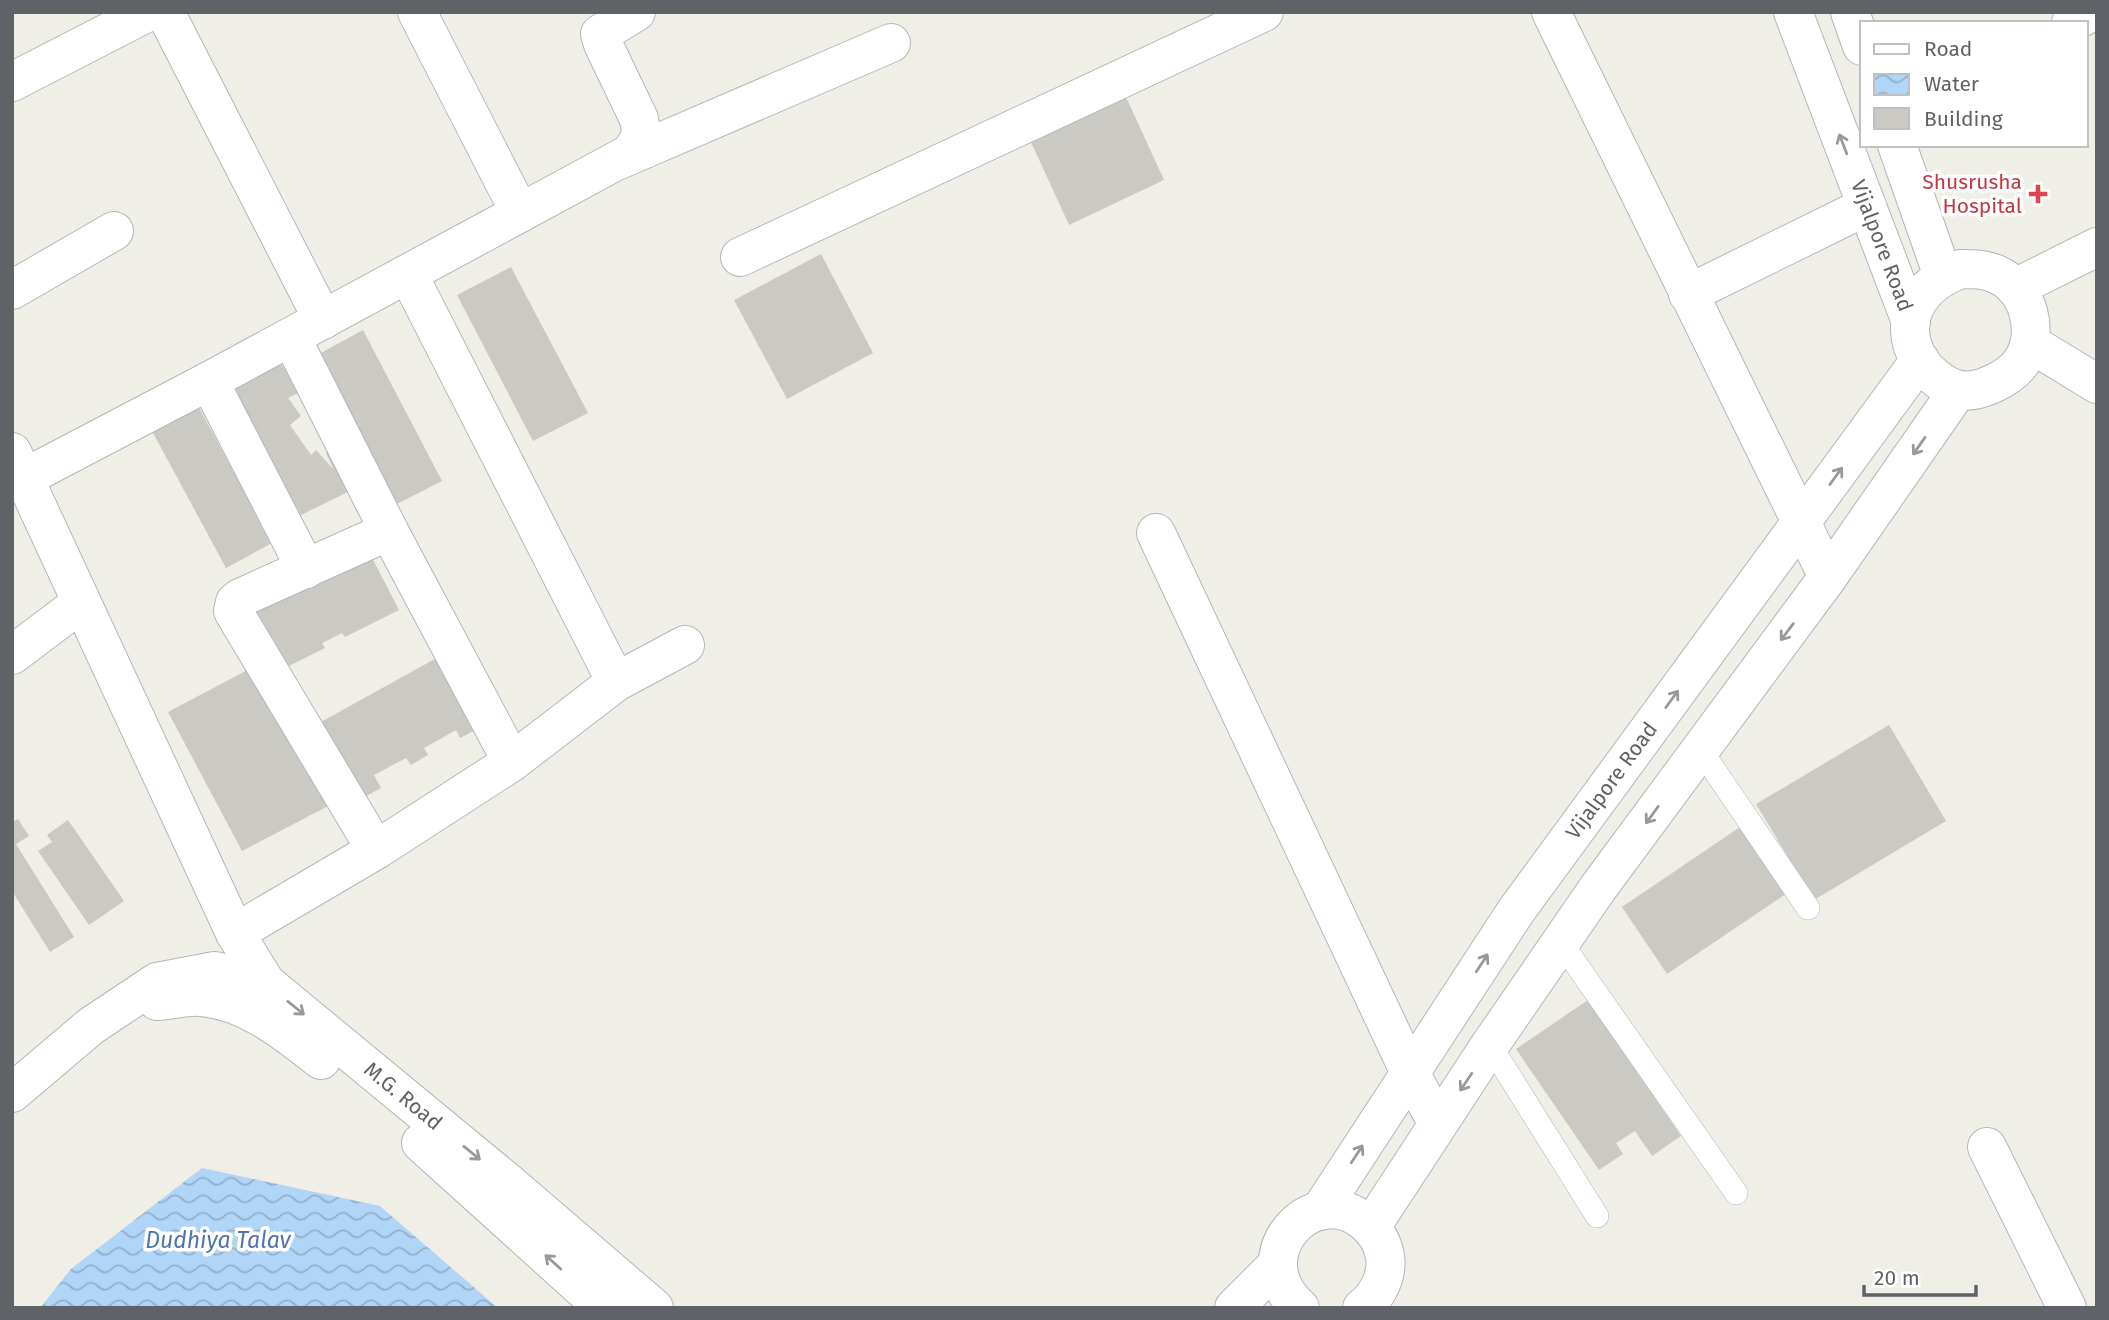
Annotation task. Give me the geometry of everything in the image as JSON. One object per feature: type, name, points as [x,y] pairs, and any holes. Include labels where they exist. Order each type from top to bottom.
[{"type":"street","points":[[12,82],[148,12]]},
{"type":"street","points":[[165,12],[307,328],[389,531],[512,762]]},
{"type":"street","points":[[417,12],[520,213]]},
{"type":"street","points":[[265,983],[235,933],[18,465],[209,382],[629,154],[639,142],[642,131],[600,34],[636,12]]},
{"type":"street","points":[[740,257],[1264,12]]},
{"type":"street","points":[[1551,12],[1828,577]]},
{"type":"street","name":"Vijalpore Road","points":[[1793,12],[1911,322]]},
{"type":"street","points":[[1850,12],[1860,41]]},
{"type":"street","points":[[2075,21],[2092,12]]},
{"type":"street","points":[[618,160],[891,43]]},
{"type":"street","points":[[1898,147],[1942,276]]},
{"type":"street","points":[[1688,294],[1867,206]]},
{"type":"street","points":[[12,290],[114,231]]},
{"type":"street","points":[[2015,288],[2097,247]]},
{"type":"street","points":[[1961,269],[1981,269],[2000,275],[2015,288],[2026,303],[2031,323],[2030,342],[2022,362],[2007,376],[1989,386],[1958,390],[1932,375],[1920,360],[1912,342],[1911,322],[1916,304],[1927,288],[1942,276],[1961,269]]},
{"type":"street","points":[[408,274],[616,682]]},
{"type":"street","points":[[2030,342],[2097,384]]},
{"type":"street","name":"Vijalpore Road","points":[[1234,1308],[1277,1265],[1280,1247],[1289,1230],[1303,1218],[1320,1211],[1516,911],[1920,360]]},
{"type":"street","points":[[209,382],[306,569]]},
{"type":"street","points":[[1371,1227],[1490,1045],[1598,888],[1828,577],[1958,390]]},
{"type":"street","points":[[376,850],[233,611],[235,602],[240,598],[389,531]]},
{"type":"street","points":[[1156,533],[1410,1073],[1438,1125]]},
{"type":"street","points":[[12,655],[80,603]]},
{"type":"street","points":[[235,933],[376,850],[512,762],[616,682],[685,645]]},
{"type":"street","name":"M.G. Road","points":[[12,1093],[91,1026],[158,982],[215,971],[265,983],[506,1181],[654,1308]]},
{"type":"street","points":[[124,1004],[201,997],[243,1007],[289,1035],[389,1113],[604,1308]]},
{"type":"street","points":[[1987,1147],[2067,1308]]},
{"type":"street","points":[[1320,1211],[1339,1210],[1356,1215],[1371,1227],[1381,1241],[1385,1259],[1384,1276],[1377,1293],[1362,1308]]},
{"type":"street","points":[[1277,1265],[1280,1283],[1290,1299],[1300,1308]]},
{"type":"lane","points":[[1700,749],[1808,908]]},
{"type":"lane","points":[[1562,944],[1736,1193]]},
{"type":"lane","points":[[1490,1045],[1597,1216]]},
{"type":"water","name":"Dudhiya Talav","points":[[202,1168],[380,1206],[498,1308],[40,1308],[71,1269]]},
{"type":"building","points":[[1126,97],[1164,180],[1069,225],[1031,142]]},
{"type":"building","points":[[821,254],[873,353],[787,399],[734,300]]},
{"type":"building","points":[[511,267],[588,413],[533,441],[457,295]]},
{"type":"building","points":[[363,330],[442,481],[397,504],[319,354]]},
{"type":"building","points":[[277,358],[300,392],[288,398],[301,416],[290,425],[311,455],[316,450],[334,470],[326,453],[333,447],[354,489],[301,515],[228,385]]},
{"type":"building","points":[[198,406],[272,543],[226,568],[152,431]]},
{"type":"building","points":[[368,550],[399,610],[345,637],[342,633],[322,643],[325,648],[283,669],[252,609]]},
{"type":"building","points":[[442,655],[481,727],[460,738],[456,730],[424,748],[428,755],[411,765],[406,758],[374,775],[381,788],[352,804],[310,728]]},
{"type":"building","points":[[257,665],[330,805],[242,851],[168,712]]},
{"type":"building","points":[[1889,725],[1946,821],[1814,900],[1756,804]]},
{"type":"building","points":[[18,819],[29,836],[16,844],[74,937],[50,952],[12,891],[12,822]]},
{"type":"building","points":[[68,820],[124,901],[89,925],[38,851],[52,842],[47,835]]},
{"type":"building","points":[[1740,827],[1786,894],[1667,974],[1622,907]]},
{"type":"building","points":[[1588,1000],[1681,1136],[1652,1156],[1635,1131],[1616,1143],[1623,1154],[1599,1170],[1516,1049]]},
{"type":"place","name":"Shusrusha Hospital","points":[[2038,194]]}]
